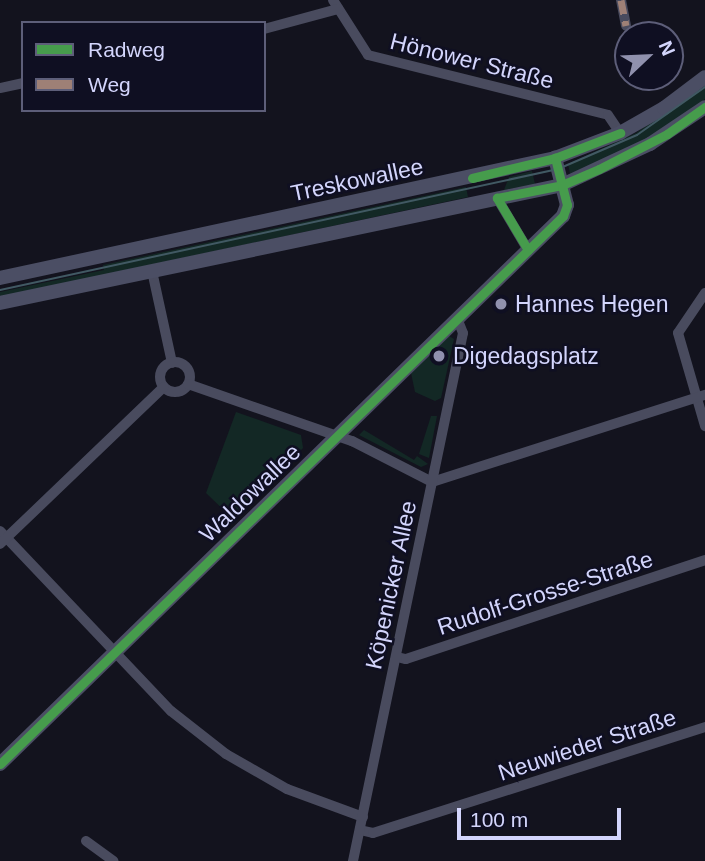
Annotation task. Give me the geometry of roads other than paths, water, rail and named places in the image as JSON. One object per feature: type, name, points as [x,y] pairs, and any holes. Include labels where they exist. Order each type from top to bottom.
[{"type":"main road","name":"Treskowallee","points":[[0,278],[555,158],[620,132],[664,108],[705,77]]},
{"type":"main road","name":"Treskowallee","points":[[0,303],[562,185],[650,144],[705,107]]},
{"type":"main road","name":"Waldowallee","points":[[0,764],[563,216],[567,205],[555,158]]},
{"type":"street","points":[[621,0],[625,21]]},
{"type":"street","points":[[266,28],[336,4]]},
{"type":"street","name":"Hönower Straße","points":[[336,4],[368,55],[608,115],[620,132]]},
{"type":"street","points":[[0,88],[21,83]]},
{"type":"street","points":[[497,198],[528,250]]},
{"type":"street","points":[[152,271],[173,363]]},
{"type":"street","points":[[705,293],[678,333],[701,396],[705,426]]},
{"type":"street","name":"Köpenicker Allee","points":[[354,861],[464,330],[457,318]]},
{"type":"street","points":[[173,363],[187,367],[188,384]]},
{"type":"street","points":[[164,387],[161,374],[173,363]]},
{"type":"street","points":[[188,384],[336,437],[432,482],[701,396]]},
{"type":"street","points":[[164,387],[177,392],[188,384]]},
{"type":"street","points":[[164,387],[2,539],[171,711],[226,754],[287,789],[363,817]]},
{"type":"street","name":"Rudolf-Grosse-Straße","points":[[397,657],[406,659],[705,560]]},
{"type":"street","name":"Neuwieder Straße","points":[[360,830],[373,833],[705,727]]},
{"type":"street","points":[[86,841],[114,861]]},
{"type":"tram line","points":[[0,290],[558,169],[637,135],[705,87]]},
{"type":"place","name":"Hannes Hegen","points":[[501,304]]},
{"type":"place","name":"Digedagsplatz","points":[[439,356]]}]
